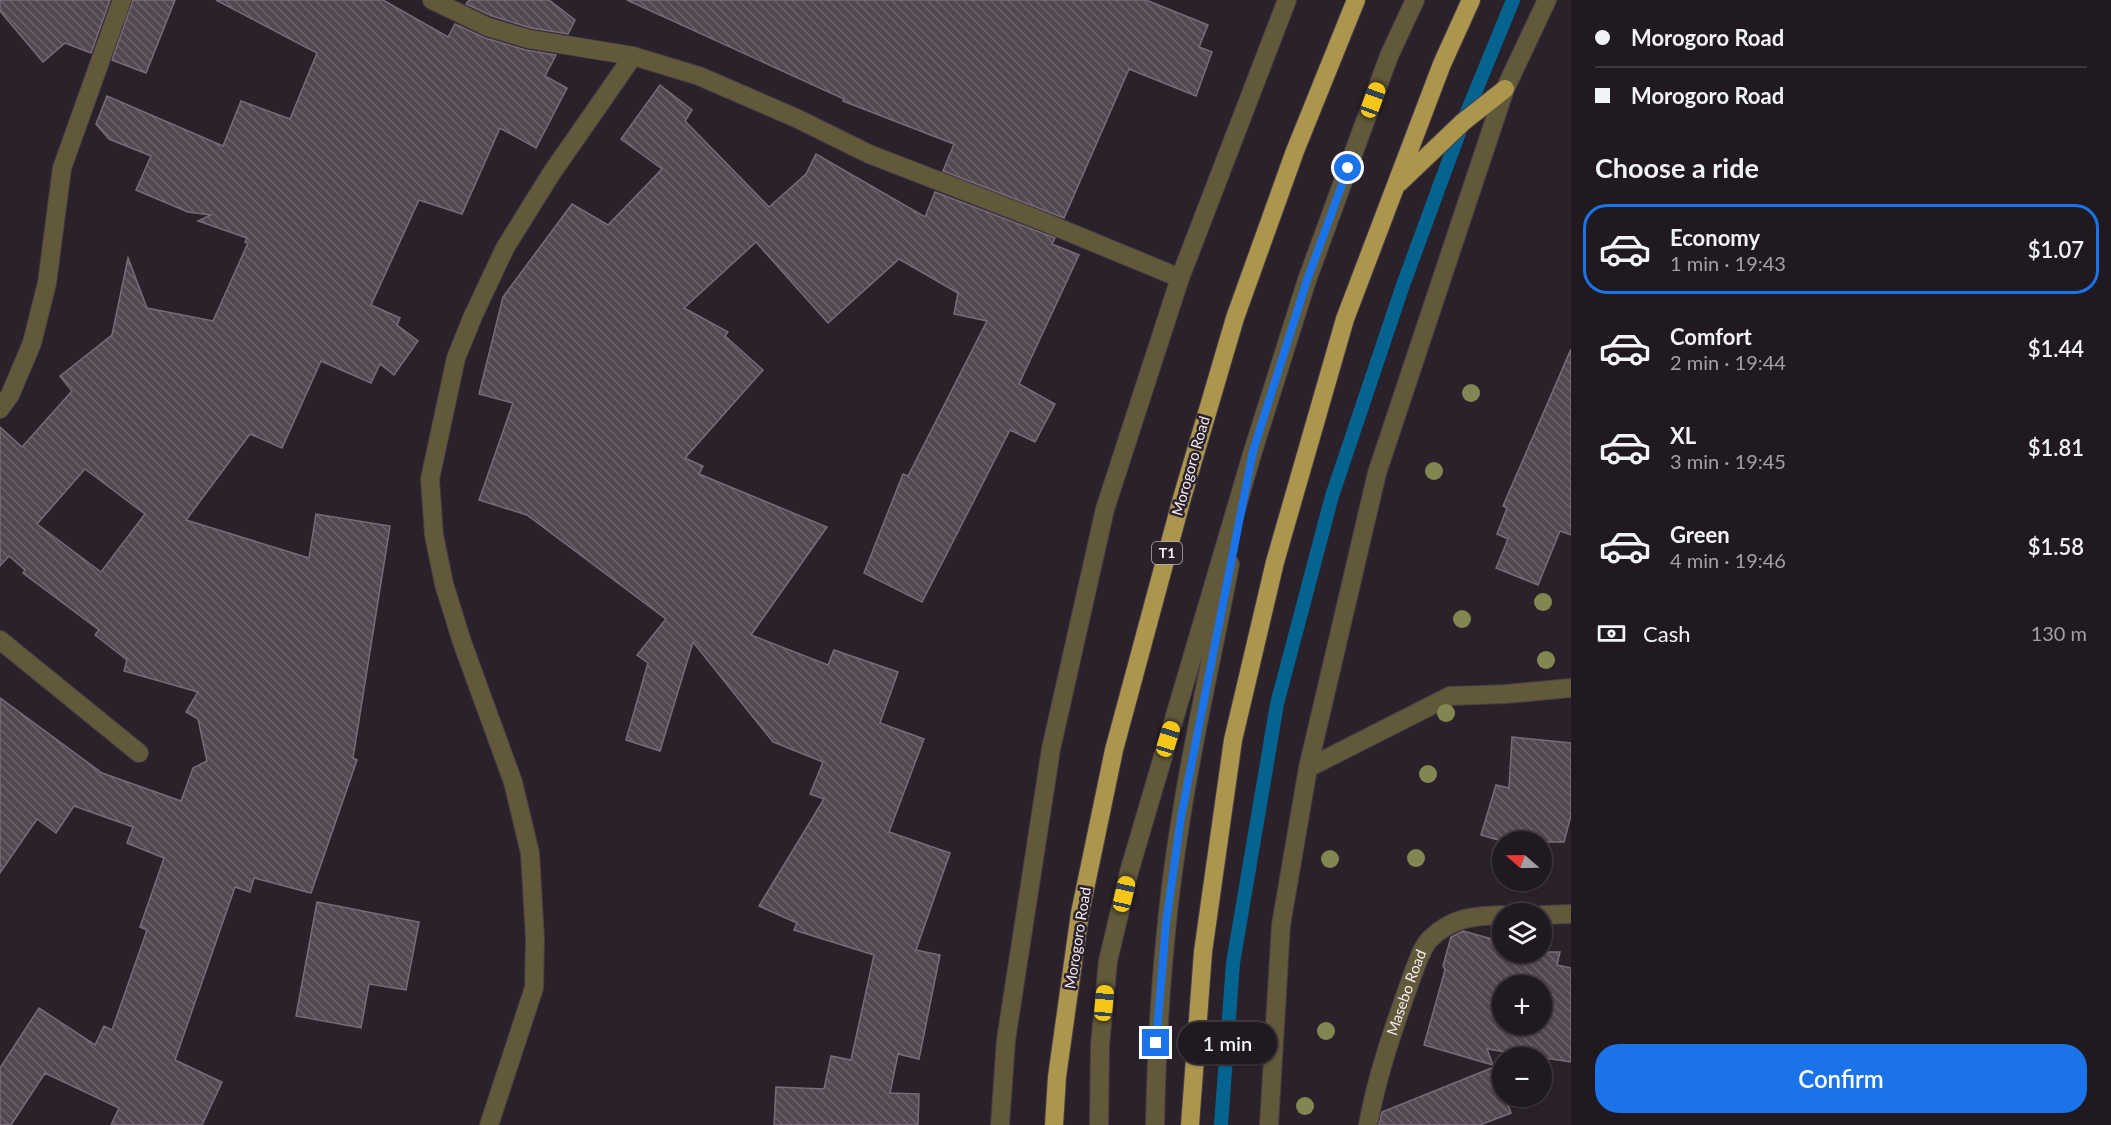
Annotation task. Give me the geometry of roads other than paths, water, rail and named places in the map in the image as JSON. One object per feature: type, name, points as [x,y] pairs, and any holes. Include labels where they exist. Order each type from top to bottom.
[{"type":"highway","name":"Morogoro Road","points":[[1053,1125],[1057,1077],[1080,913],[1114,750],[1172,533],[1235,318],[1295,151],[1356,0]]},
{"type":"highway","points":[[1191,1125],[1203,952],[1233,740],[1275,562],[1345,320],[1442,64],[1471,0]]},
{"type":"highway","points":[[1396,186],[1463,122],[1505,89]]},
{"type":"street","points":[[0,409],[10,395],[32,343],[47,283],[62,168],[122,0]]},
{"type":"street","points":[[432,0],[488,27],[529,39],[633,56],[699,76],[869,153],[1180,278]]},
{"type":"street","points":[[1000,1125],[1006,1040],[1051,749],[1105,508],[1180,278],[1287,0]]},
{"type":"street","points":[[1099,1125],[1100,1045],[1108,961],[1129,872],[1253,451],[1316,258],[1389,56],[1415,0]]},
{"type":"street","points":[[1269,1125],[1281,926],[1308,768],[1377,473],[1505,89],[1547,0]]},
{"type":"street","points":[[489,1125],[534,988],[535,939],[530,853],[513,782],[466,653],[444,584],[434,535],[430,479],[456,358],[477,306],[506,248],[551,174],[633,56]]},
{"type":"street","points":[[1155,1125],[1156,1043],[1166,923],[1181,817],[1253,451]]},
{"type":"street","points":[[0,640],[139,753]]},
{"type":"street","points":[[1308,768],[1450,696],[1571,688]]},
{"type":"street","name":"Masebo Road","points":[[1368,1125],[1392,1032],[1429,939],[1447,925],[1471,916],[1492,915]]},
{"type":"street","points":[[1552,915],[1571,915]]},
{"type":"waterway","points":[[1221,1125],[1233,963],[1277,704],[1332,496],[1403,285],[1463,122],[1513,0]]}]
